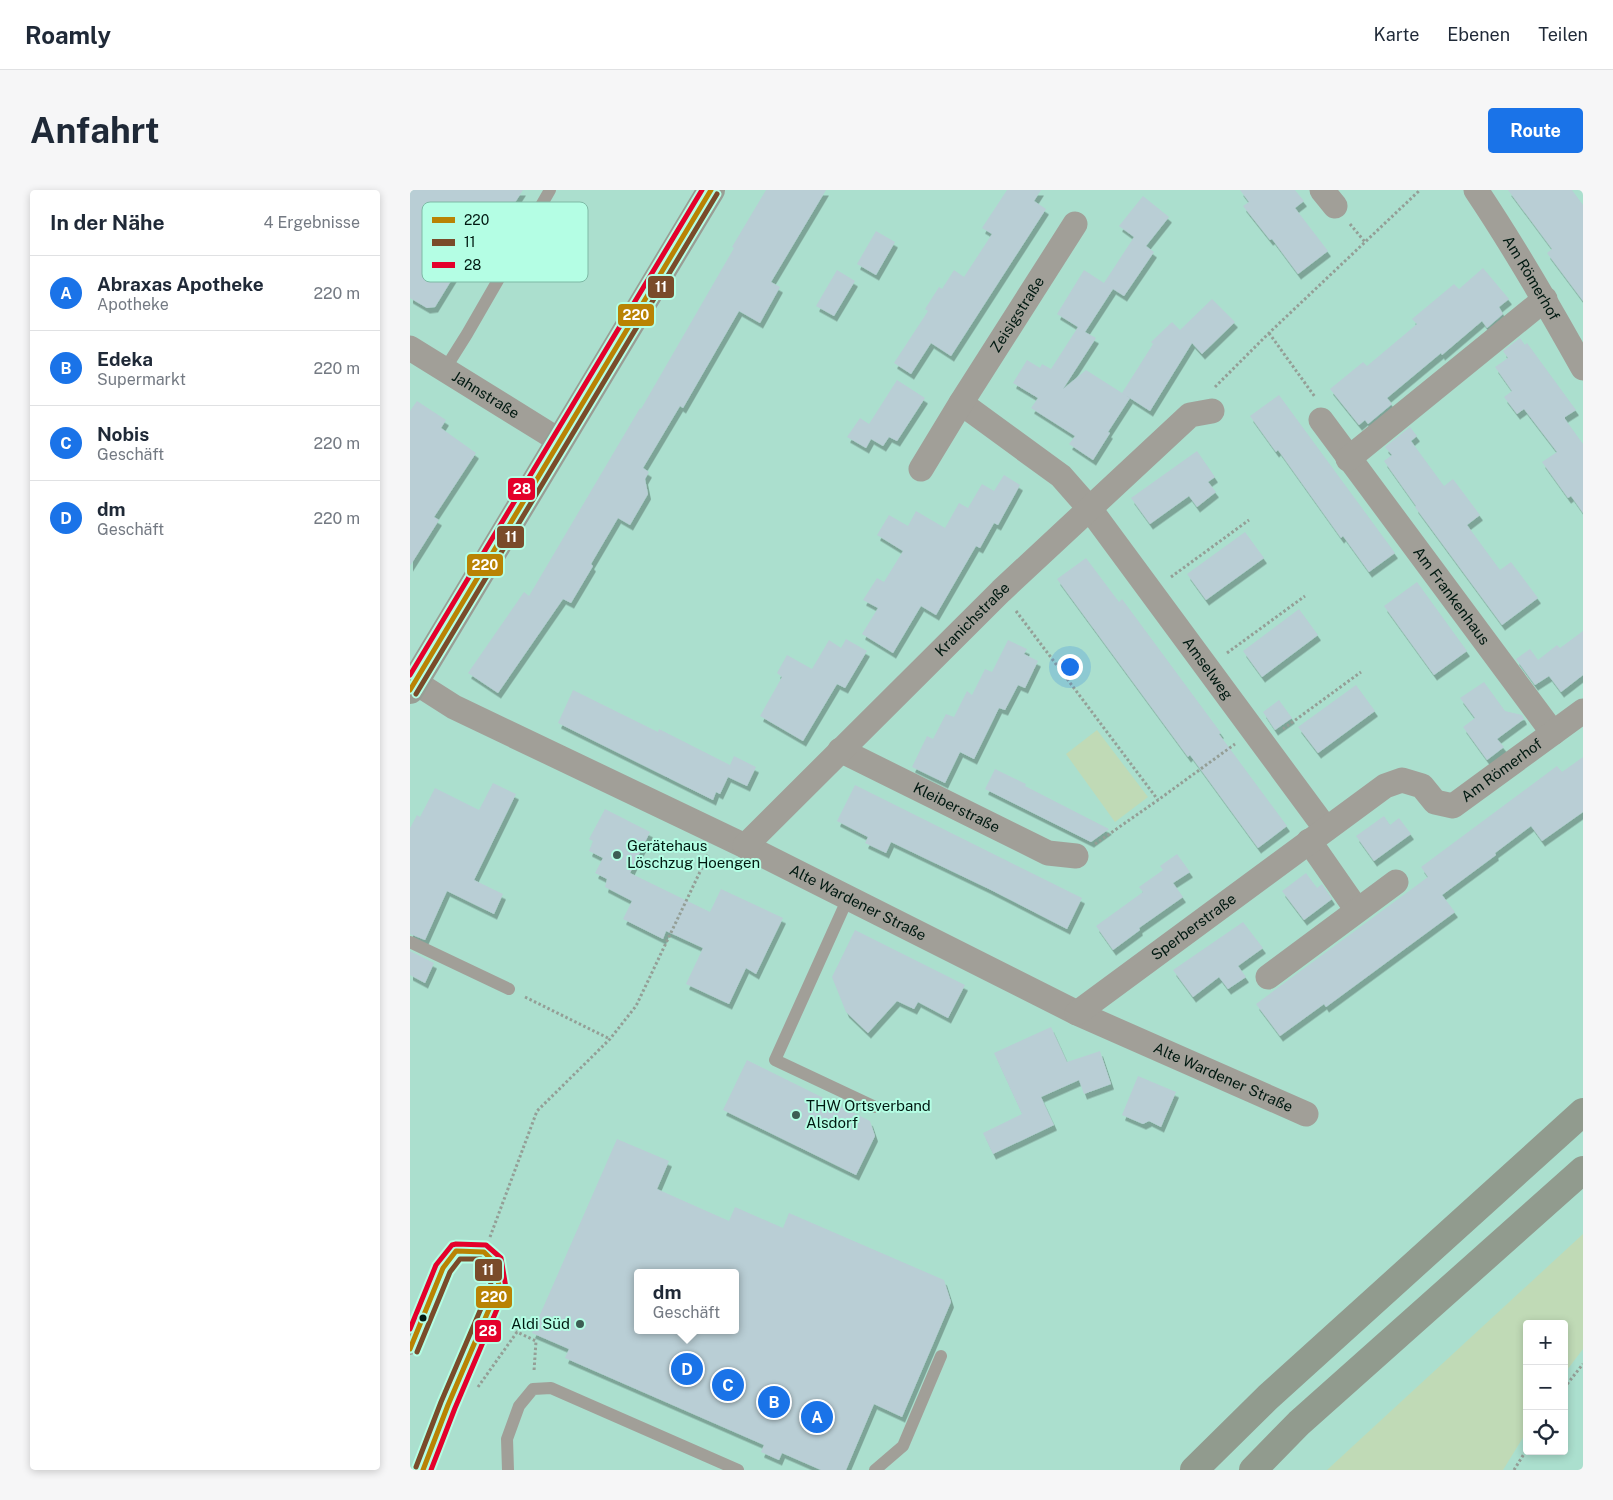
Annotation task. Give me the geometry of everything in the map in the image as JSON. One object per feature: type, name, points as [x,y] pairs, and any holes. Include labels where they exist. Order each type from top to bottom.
[{"type":"highway","points":[[1194,1470],[1268,1397],[1583,1112]]},
{"type":"highway","points":[[1253,1470],[1299,1423],[1583,1170]]},
{"type":"main road","points":[[412,684],[711,190]]},
{"type":"street","name":"Am Römerhof","points":[[1476,190],[1498,222],[1545,300],[1583,368]]},
{"type":"street","name":"Zeisigstraße","points":[[921,469],[1075,224]]},
{"type":"street","points":[[1348,459],[1545,300]]},
{"type":"street","name":"Jahnstraße","points":[[410,348],[560,441]]},
{"type":"street","points":[[961,403],[1061,476],[1090,509]]},
{"type":"street","name":"Kranichstraße","points":[[745,846],[1001,591],[1190,415],[1212,411]]},
{"type":"street","name":"Am Frankenhaus","points":[[1321,420],[1348,459],[1553,733]]},
{"type":"street","name":"Amselweg","points":[[1090,509],[1257,738],[1318,835]]},
{"type":"street","name":"Alte Wardener Straße","points":[[412,684],[454,707],[719,833],[1077,1013],[1306,1114]]},
{"type":"street","name":"Am Römerhof","points":[[1422,786],[1435,802],[1453,806],[1583,711]]},
{"type":"street","name":"Kleiberstraße","points":[[840,750],[1048,853],[1076,856]]},
{"type":"street","name":"Sperberstraße","points":[[1077,1013],[1385,786],[1402,780],[1422,786]]},
{"type":"street","points":[[1318,835],[1357,910]]},
{"type":"street","points":[[1268,976],[1396,882]]},
{"type":"lane","points":[[543,202],[550,190]]},
{"type":"lane","points":[[445,369],[497,282]]},
{"type":"lane","points":[[848,898],[775,1060],[876,1107]]},
{"type":"lane","points":[[410,942],[509,989]]},
{"type":"lane","points":[[410,1349],[447,1262],[456,1251],[484,1252],[495,1263],[499,1286],[448,1405],[423,1470]]},
{"type":"lane","points":[[875,1470],[902,1446],[941,1356]]},
{"type":"lane","points":[[508,1470],[508,1440],[519,1406],[533,1390],[551,1388],[738,1470]]},
{"type":"path","points":[[1212,411],[1214,389],[1269,332],[1420,190]]},
{"type":"path","points":[[1269,332],[1322,407],[1321,420]]},
{"type":"path","points":[[1150,592],[1249,520]]},
{"type":"path","points":[[1001,591],[1158,800]]},
{"type":"path","points":[[1206,668],[1305,596]]},
{"type":"path","points":[[1076,856],[1158,800],[1361,672]]},
{"type":"path","points":[[484,1252],[537,1111],[610,1040],[636,1006],[719,833]]},
{"type":"path","points":[[509,989],[610,1040]]},
{"type":"path","points":[[448,1405],[471,1396],[517,1332],[536,1341],[533,1390]]},
{"type":"path","points":[[1568,1383],[1583,1364]]},
{"type":"path","points":[[1514,1470],[1524,1455]]},
{"type":"green space","points":[[1097,730],[1148,797],[1115,822],[1066,754]]},
{"type":"green space","points":[[1583,1234],[1583,1349],[1568,1369],[1568,1320],[1523,1320],[1523,1438],[1503,1470],[1327,1470]]},
{"type":"building","points":[[410,190],[523,190],[515,202],[422,202],[422,282],[450,282],[435,307],[427,308],[410,298]]},
{"type":"building","points":[[766,190],[826,190],[771,282],[780,287],[760,323],[739,311],[683,408],[680,406],[643,468],[649,472],[645,479],[648,494],[630,525],[618,518],[571,603],[563,599],[498,693],[468,673],[524,592],[529,596],[641,409]]},
{"type":"building","points":[[1007,190],[1041,190],[1034,201],[1046,209],[951,356],[931,343],[911,374],[894,363],[928,311],[925,309],[939,287],[942,289],[954,270],[964,277],[992,234],[982,228]]},
{"type":"building","points":[[1240,190],[1295,190],[1304,201],[1295,208],[1328,251],[1298,274],[1272,239],[1270,240],[1243,206],[1249,202]]},
{"type":"building","points":[[1508,190],[1572,190],[1583,205],[1583,301],[1547,253],[1552,249]]},
{"type":"building","points":[[1143,196],[1169,217],[1146,246],[1154,252],[1124,296],[1113,289],[1085,332],[1096,338],[1063,389],[1086,370],[1130,398],[1093,460],[1069,444],[1075,436],[1031,408],[1038,398],[1013,383],[1027,360],[1040,368],[1042,364],[1051,369],[1078,327],[1057,314],[1084,270],[1104,283],[1134,237],[1119,226]]},
{"type":"building","points":[[876,231],[895,242],[876,275],[857,264]]},
{"type":"building","points":[[1483,268],[1509,299],[1499,307],[1503,314],[1487,328],[1482,321],[1387,398],[1392,404],[1368,424],[1365,420],[1359,425],[1330,389],[1363,362],[1367,366],[1417,324],[1412,319],[1454,284],[1459,289]]},
{"type":"building","points":[[837,270],[855,281],[834,316],[816,306]]},
{"type":"building","points":[[1212,299],[1235,322],[1202,354],[1192,343],[1150,411],[1122,393],[1153,344],[1151,342],[1172,322],[1180,330]]},
{"type":"building","points":[[1520,338],[1525,345],[1527,343],[1576,410],[1565,417],[1565,419],[1583,444],[1583,513],[1571,496],[1568,498],[1542,462],[1557,452],[1524,409],[1517,414],[1504,397],[1512,391],[1495,367],[1508,358],[1503,351]]},
{"type":"building","points":[[897,380],[925,398],[897,441],[889,437],[883,446],[871,439],[866,448],[847,437],[860,418],[869,424]]},
{"type":"building","points":[[1279,395],[1395,553],[1369,572],[1343,536],[1341,538],[1278,450],[1276,452],[1250,416]]},
{"type":"building","points":[[417,401],[446,420],[441,428],[476,453],[434,517],[439,520],[410,566],[410,411]]},
{"type":"building","points":[[1410,427],[1417,436],[1411,441],[1444,486],[1453,479],[1480,515],[1467,525],[1500,570],[1511,562],[1538,598],[1502,625],[1415,507],[1384,461],[1392,455],[1385,447]]},
{"type":"building","points":[[1197,451],[1215,477],[1208,482],[1216,492],[1197,507],[1189,496],[1150,524],[1131,498]]},
{"type":"building","points":[[1004,475],[1020,485],[998,525],[994,523],[980,548],[976,546],[936,615],[921,606],[893,653],[862,634],[878,608],[863,600],[877,578],[884,582],[903,551],[877,535],[889,515],[908,526],[916,511],[945,528],[959,503],[968,508],[982,484],[994,491]]},
{"type":"building","points":[[1245,532],[1264,558],[1206,600],[1187,574]]},
{"type":"building","points":[[1086,558],[1119,602],[1122,599],[1287,826],[1258,848],[1190,755],[1188,757],[1057,579]]},
{"type":"building","points":[[1417,582],[1467,651],[1434,675],[1384,606]]},
{"type":"building","points":[[1299,609],[1318,635],[1262,677],[1243,651]]},
{"type":"building","points":[[1583,631],[1583,675],[1561,692],[1549,676],[1535,685],[1516,659],[1530,649],[1538,660],[1557,645],[1560,648]]},
{"type":"building","points":[[846,639],[867,651],[845,688],[837,684],[803,741],[760,716],[782,677],[777,673],[787,655],[812,669],[829,640],[841,648]]},
{"type":"building","points":[[1008,640],[1027,649],[1024,654],[1038,661],[1025,688],[1018,685],[1005,710],[999,708],[974,759],[960,752],[945,783],[912,767],[927,736],[933,739],[946,714],[954,717],[967,691],[972,695],[985,669],[992,672]]},
{"type":"building","points":[[1484,682],[1505,711],[1522,715],[1524,719],[1497,739],[1504,747],[1487,760],[1463,727],[1475,718],[1460,698]]},
{"type":"building","points":[[1356,685],[1375,711],[1318,753],[1298,727]]},
{"type":"building","points":[[573,690],[658,732],[659,729],[730,765],[734,756],[756,767],[747,786],[728,777],[720,794],[716,792],[713,800],[558,723]]},
{"type":"building","points":[[1279,700],[1292,718],[1275,730],[1263,712]]},
{"type":"building","points":[[1583,757],[1583,812],[1542,841],[1531,826],[1442,895],[1455,912],[1326,1007],[1324,1004],[1280,1036],[1256,1004],[1428,877],[1421,867],[1557,766],[1562,772]]},
{"type":"building","points":[[995,769],[1109,829],[1091,842],[985,789]]},
{"type":"building","points":[[493,783],[516,794],[474,880],[503,894],[494,914],[447,891],[425,940],[410,934],[410,828],[417,815],[420,817],[435,788],[479,810]]},
{"type":"building","points":[[855,785],[1082,898],[1067,929],[891,842],[886,853],[865,843],[868,837],[837,821]]},
{"type":"building","points":[[605,809],[650,832],[630,873],[710,912],[721,889],[783,918],[756,974],[746,968],[729,1004],[686,984],[703,948],[666,931],[663,939],[623,919],[632,901],[605,887],[607,879],[595,873],[603,858],[589,851],[593,841],[589,839]]},
{"type":"building","points":[[1384,816],[1390,825],[1399,818],[1411,834],[1374,861],[1356,836]]},
{"type":"building","points":[[1177,854],[1190,872],[1173,883],[1183,897],[1139,928],[1140,930],[1113,950],[1096,926],[1143,892],[1139,887],[1163,870],[1160,866]]},
{"type":"building","points":[[1306,873],[1317,888],[1322,884],[1332,899],[1304,920],[1282,891]]},
{"type":"building","points":[[1243,922],[1263,948],[1238,966],[1246,977],[1228,989],[1219,977],[1193,997],[1173,970]]},
{"type":"building","points":[[855,930],[965,985],[948,1018],[918,1002],[914,1009],[897,1001],[868,1033],[846,1012],[832,977]]},
{"type":"building","points":[[410,951],[434,963],[425,983],[410,975]]},
{"type":"building","points":[[1051,1027],[1067,1062],[1100,1051],[1111,1084],[1084,1094],[1079,1080],[1041,1097],[1054,1125],[993,1154],[983,1133],[1022,1114],[994,1053]]},
{"type":"building","name":"THW Ortsverband Alsdorf","points":[[747,1060],[870,1121],[875,1136],[856,1175],[723,1110]]},
{"type":"building","points":[[1138,1076],[1176,1092],[1161,1127],[1149,1121],[1143,1124],[1122,1115]]},
{"type":"building","points":[[617,1139],[669,1161],[657,1189],[729,1221],[735,1207],[783,1228],[789,1213],[944,1280],[951,1302],[902,1417],[874,1404],[846,1470],[821,1470],[782,1453],[779,1460],[761,1452],[764,1445],[565,1358],[569,1349],[532,1333]]},
{"type":"transit line","name":"28","points":[[410,675],[702,190]]},
{"type":"transit line","name":"220","points":[[410,690],[711,190]]},
{"type":"transit line","name":"11","points":[[416,694],[717,194]]},
{"type":"transit line","name":"28","points":[[410,1329],[436,1265],[452,1245],[486,1245],[501,1258],[506,1288],[431,1470]]},
{"type":"transit line","name":"220","points":[[410,1349],[443,1268],[456,1251],[484,1252],[495,1263],[499,1286],[448,1405],[423,1470]]},
{"type":"transit line","name":"11","points":[[416,1467],[441,1402],[491,1285],[488,1267],[481,1259],[460,1259],[450,1272],[417,1352]]},
{"type":"place","name":"Gerätehaus Löschzug Hoengen","points":[[617,855]]},
{"type":"place","name":"THW Ortsverband Alsdorf","points":[[796,1115]]},
{"type":"place","name":"Aldi Süd","points":[[580,1324]]},
{"type":"place","name":"dm","points":[[687,1369]]},
{"type":"place","name":"Nobis","points":[[728,1385]]},
{"type":"place","name":"Edeka","points":[[774,1402]]},
{"type":"place","name":"Abraxas Apotheke","points":[[817,1417]]}]
